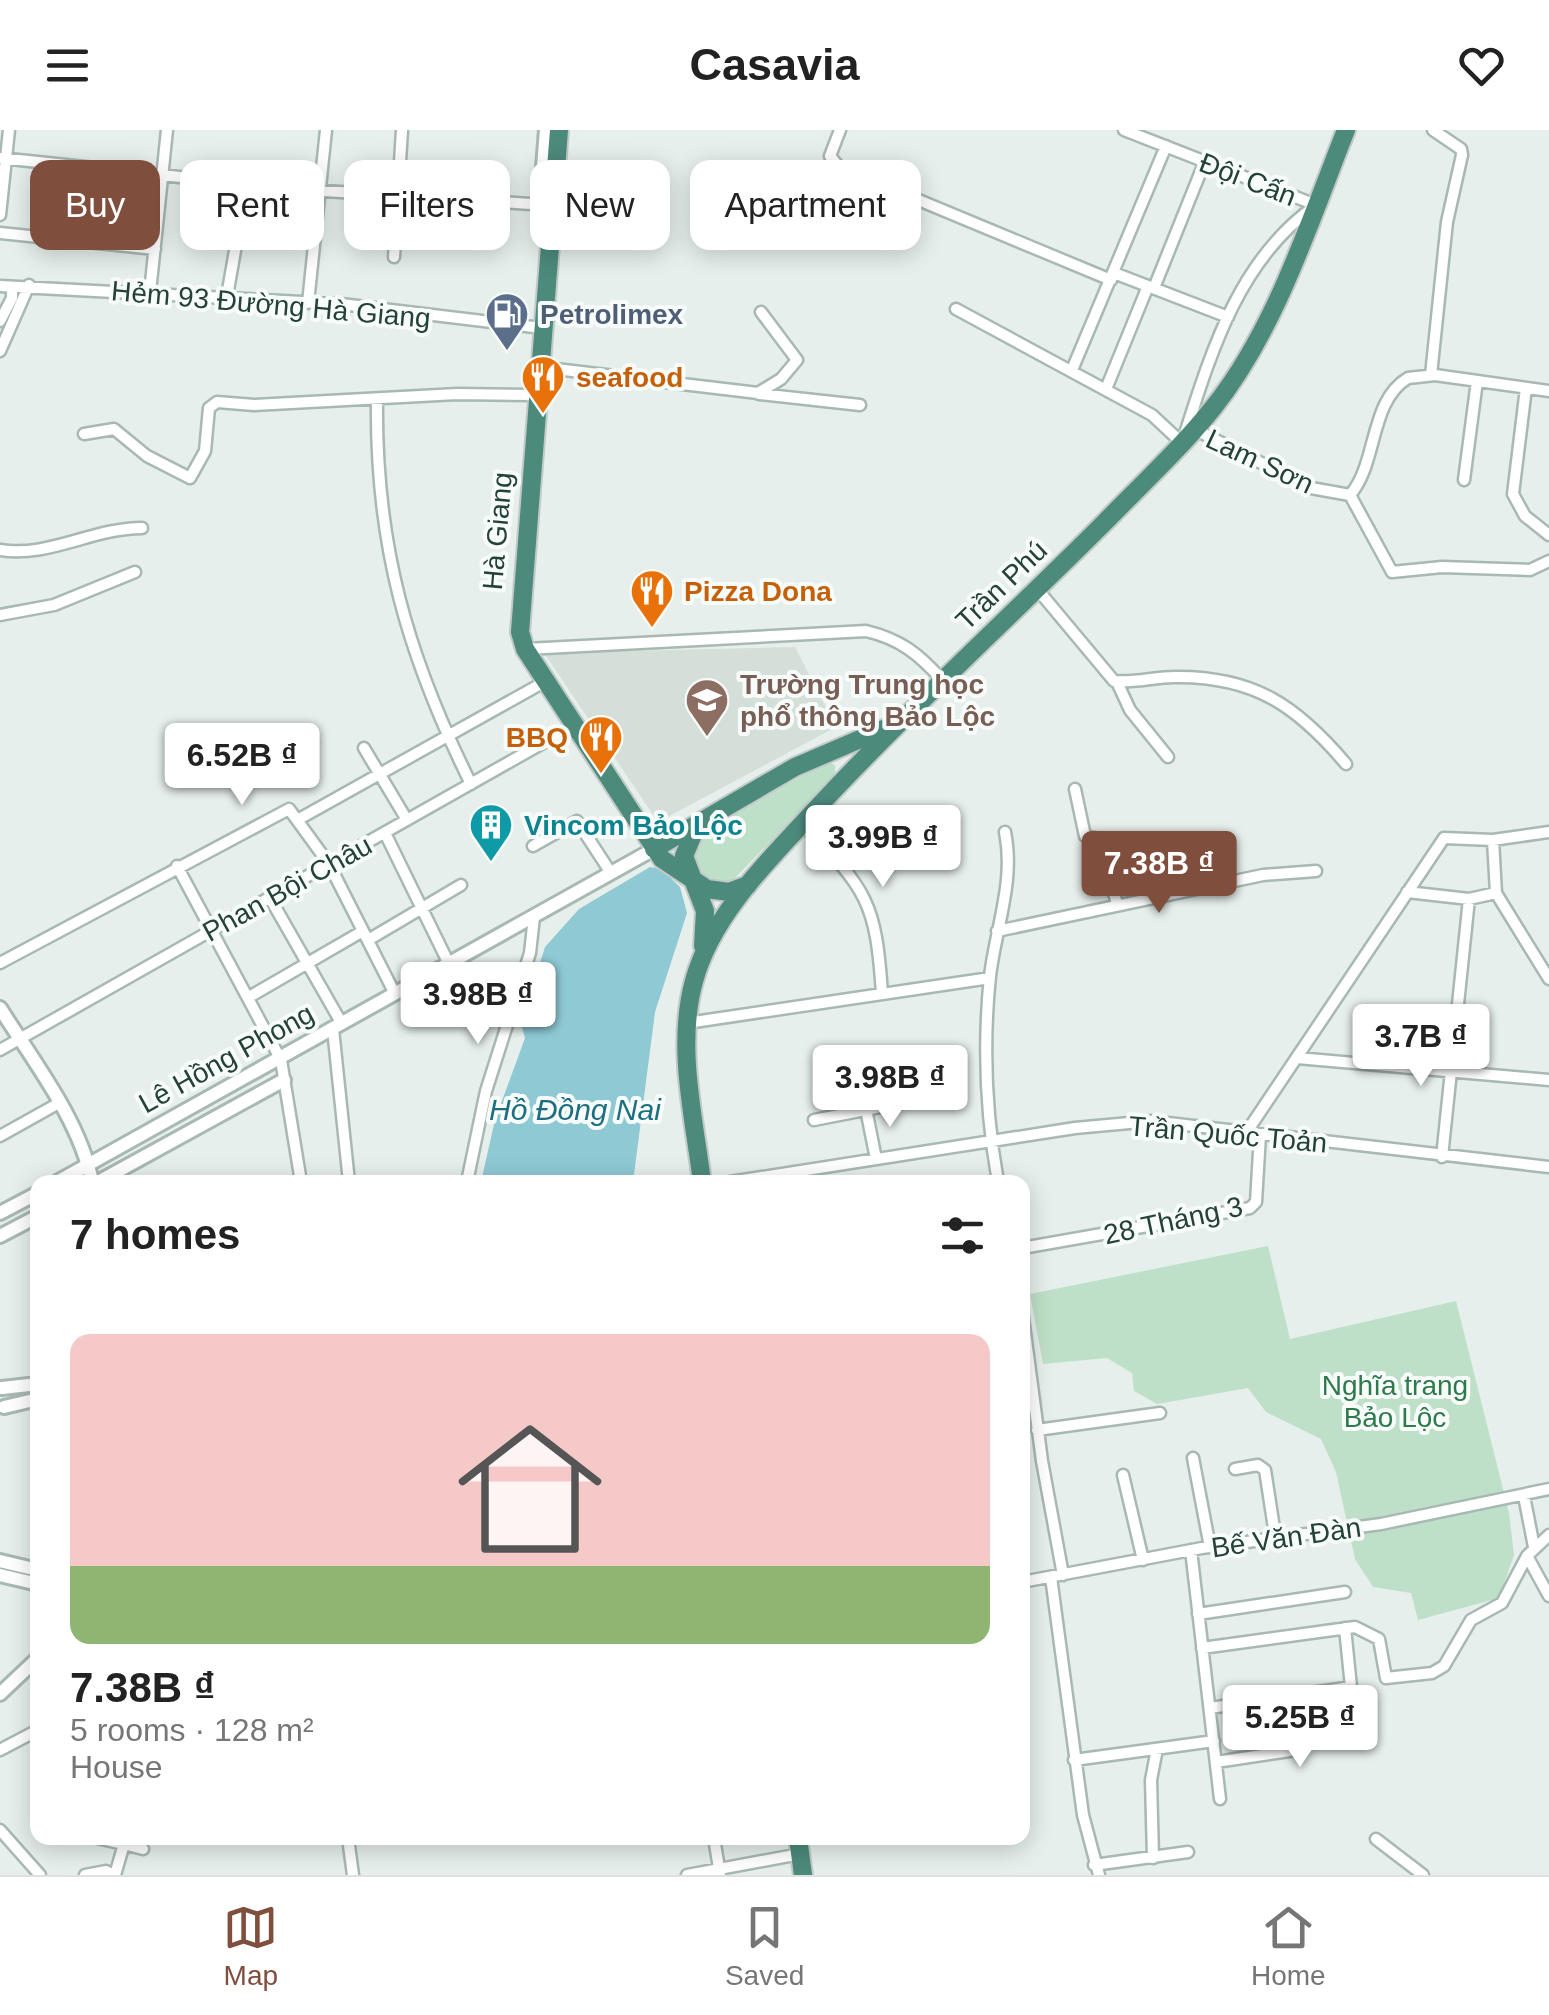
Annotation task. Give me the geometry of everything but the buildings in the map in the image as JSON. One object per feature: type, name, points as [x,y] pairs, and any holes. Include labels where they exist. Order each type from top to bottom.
[{"type":"highway","name":"Hà Giang","points":[[554,160],[559,130]]},
{"type":"highway","name":"Trần Phú","points":[[701,1175],[686,1023],[701,960],[718,926],[802,824],[896,724],[1038,590],[1188,436],[1246,359],[1346,130]]},
{"type":"highway","name":"Hà Giang","points":[[545,250],[542,328],[518,611],[525,648],[654,849],[692,880]]},
{"type":"highway","name":"Lê Hồng Phong","points":[[654,849],[795,766],[896,724]]},
{"type":"highway","points":[[826,754],[840,760],[843,780]]},
{"type":"highway","points":[[698,824],[686,844],[692,880],[706,922],[701,960]]},
{"type":"highway","points":[[692,880],[718,892],[750,884]]},
{"type":"highway","points":[[799,1846],[803,1875]]},
{"type":"street","points":[[0,215],[10,130]]},
{"type":"street","points":[[160,205],[167,130]]},
{"type":"street","points":[[323,160],[326,130]]},
{"type":"street","points":[[401,160],[402,130]]},
{"type":"street","name":"Hà Giang","points":[[546,130],[546,160]]},
{"type":"street","points":[[840,130],[830,156],[839,167],[1113,276],[1228,317]]},
{"type":"street","name":"Đội Cấn","points":[[1124,130],[1316,205]]},
{"type":"street","points":[[1432,130],[1461,148],[1462,155],[1446,222],[1432,376],[1549,391]]},
{"type":"street","points":[[1072,370],[1166,146]]},
{"type":"street","points":[[4,158],[180,178]]},
{"type":"street","points":[[1106,389],[1205,162]]},
{"type":"street","points":[[1188,436],[1228,317],[1282,229],[1316,205]]},
{"type":"street","points":[[0,233],[30,236]]},
{"type":"street","points":[[150,292],[154,250]]},
{"type":"street","points":[[228,296],[235,250]]},
{"type":"street","points":[[308,303],[314,250]]},
{"type":"street","points":[[394,258],[395,250]]},
{"type":"street","points":[[0,351],[29,285]]},
{"type":"street","points":[[0,321],[12,298],[6,287]]},
{"type":"street","name":"Hẻm 93 Đường Hà Giang","points":[[6,287],[228,296],[542,328]]},
{"type":"street","name":"Lam Sơn","points":[[956,309],[1188,436],[1311,488],[1350,494],[1398,384],[1408,378],[1432,376]]},
{"type":"street","points":[[758,394],[781,379],[797,360],[762,312]]},
{"type":"street","points":[[538,367],[860,405]]},
{"type":"street","points":[[1464,480],[1477,381]]},
{"type":"street","points":[[1526,388],[1513,494],[1525,516],[1549,535]]},
{"type":"street","points":[[84,434],[114,429],[147,456],[190,478],[205,451],[213,404],[536,395]]},
{"type":"street","points":[[377,399],[376,460],[386,550],[447,734],[472,784]]},
{"type":"street","points":[[1350,494],[1392,572],[1442,566],[1530,570],[1549,561]]},
{"type":"street","points":[[0,550],[26,554],[122,528],[142,528]]},
{"type":"street","points":[[0,615],[54,606],[135,572]]},
{"type":"street","points":[[1038,590],[1088,654],[1117,682],[1121,698],[1168,757]]},
{"type":"street","points":[[525,648],[866,631],[892,637],[921,656],[942,680]]},
{"type":"street","points":[[1117,682],[1199,677],[1242,684],[1272,696],[1319,732],[1346,764]]},
{"type":"street","points":[[299,819],[546,681]]},
{"type":"street","name":"Phan Bội Châu","points":[[0,1050],[574,726]]},
{"type":"street","points":[[364,748],[407,820]]},
{"type":"street","points":[[1076,789],[1080,824],[1086,836],[1099,838],[1104,847],[1117,904]]},
{"type":"street","points":[[0,963],[288,809],[329,864],[395,994]]},
{"type":"street","points":[[533,846],[577,821],[611,874]]},
{"type":"street","points":[[802,824],[851,875],[869,906],[878,927],[882,994]]},
{"type":"street","points":[[997,1175],[987,1084],[990,978],[1010,869],[1005,832]]},
{"type":"street","points":[[1246,1133],[1444,838],[1493,840],[1549,832]]},
{"type":"street","points":[[384,833],[449,964]]},
{"type":"street","points":[[1493,840],[1496,893],[1549,978]]},
{"type":"street","name":"Lê Hồng Phong","points":[[69,1175],[654,849]]},
{"type":"street","points":[[177,866],[280,1060],[300,1175]]},
{"type":"street","points":[[997,930],[1263,875],[1316,872]]},
{"type":"street","points":[[248,998],[420,910],[460,885]]},
{"type":"street","points":[[1407,892],[1469,899],[1496,893]]},
{"type":"street","points":[[270,898],[338,1026],[349,1175]]},
{"type":"street","points":[[1442,1156],[1454,1072],[1469,899]]},
{"type":"street","points":[[468,1175],[486,1091],[530,953],[534,916]]},
{"type":"street","points":[[686,1023],[990,978]]},
{"type":"street","points":[[0,1008],[59,1103],[92,1175]]},
{"type":"street","points":[[1297,1058],[1549,1080]]},
{"type":"street","name":"Lê Hồng Phong","points":[[108,1175],[284,1080]]},
{"type":"street","points":[[814,1120],[957,1092]]},
{"type":"street","points":[[0,1136],[59,1103]]},
{"type":"street","points":[[866,1109],[876,1159]]},
{"type":"street","name":"Trần Quốc Toản","points":[[774,1175],[1075,1128],[1150,1121],[1549,1167]]},
{"type":"street","name":"28 Tháng 3","points":[[1030,1247],[1250,1208],[1256,1202],[1260,1135]]},
{"type":"street","points":[[0,1214],[30,1197]]},
{"type":"street","points":[[0,1236],[30,1220]]},
{"type":"street","points":[[30,1385],[1,1388],[1,1410],[30,1401]]},
{"type":"street","points":[[1030,1392],[1063,1575]]},
{"type":"street","points":[[1037,1430],[1160,1413]]},
{"type":"street","points":[[1193,1458],[1210,1547]]},
{"type":"street","points":[[1236,1469],[1258,1464],[1265,1470],[1276,1540]]},
{"type":"street","points":[[1123,1475],[1143,1560]]},
{"type":"street","name":"Bế Văn Đàn","points":[[1030,1581],[1549,1489]]},
{"type":"street","points":[[1524,1496],[1530,1551],[1549,1596]]},
{"type":"street","points":[[1202,1648],[1365,1628],[1379,1639],[1386,1678],[1432,1673],[1448,1661],[1476,1615],[1506,1598],[1530,1551],[1549,1535]]},
{"type":"street","points":[[1191,1550],[1220,1799]]},
{"type":"street","points":[[0,1561],[30,1568]]},
{"type":"street","points":[[0,1574],[30,1582]]},
{"type":"street","points":[[1050,1577],[1074,1760],[1097,1870],[1188,1852]]},
{"type":"street","points":[[1198,1614],[1345,1592]]},
{"type":"street","points":[[1210,1708],[1351,1686],[1346,1628]]},
{"type":"street","points":[[0,1694],[30,1666]]},
{"type":"street","points":[[1216,1762],[1296,1750],[1289,1698]]},
{"type":"street","points":[[0,1750],[30,1734]]},
{"type":"street","points":[[1074,1760],[1214,1742]]},
{"type":"street","points":[[1153,1858],[1151,1780],[1157,1749]]},
{"type":"street","points":[[0,1830],[40,1875]]},
{"type":"street","points":[[1376,1839],[1423,1875]]},
{"type":"street","points":[[86,1875],[106,1871],[115,1875],[124,1845]]},
{"type":"street","points":[[128,1845],[143,1849]]},
{"type":"street","points":[[349,1845],[353,1875]]},
{"type":"street","points":[[715,1845],[720,1872]]},
{"type":"street","points":[[687,1875],[720,1872],[799,1846]]},
{"type":"shaded area","name":"Trường Trung học phổ thông Bảo Lộc","points":[[795,647],[836,727],[658,822],[544,653]]},
{"type":"green space","points":[[827,762],[835,765],[835,776],[730,883],[712,884],[695,865],[692,849],[704,831]]},
{"type":"green space","name":"Nghĩa trang Bảo Lộc","points":[[1268,1246],[1290,1339],[1456,1301],[1509,1513],[1514,1555],[1499,1598],[1418,1620],[1411,1593],[1373,1587],[1355,1559],[1336,1472],[1321,1439],[1266,1412],[1248,1388],[1157,1404],[1134,1391],[1132,1373],[1107,1358],[1043,1364],[1030,1294]]},
{"type":"water","name":"Hồ Đồng Nai","points":[[650,867],[661,869],[680,887],[687,913],[655,1012],[634,1175],[483,1175],[495,1120],[525,1038],[521,1024],[545,947],[579,909]]},
{"type":"place","name":"Petrolimex","points":[[507,352]]},
{"type":"place","name":"seafood","points":[[543,415]]},
{"type":"place","name":"Pizza Dona","points":[[652,629]]},
{"type":"place","name":"Trường Trung học phổ thông Bảo Lộc","points":[[707,738]]},
{"type":"place","name":"BBQ","points":[[601,775]]},
{"type":"place","name":"Vincom Bảo Lộc","points":[[491,863]]}]
